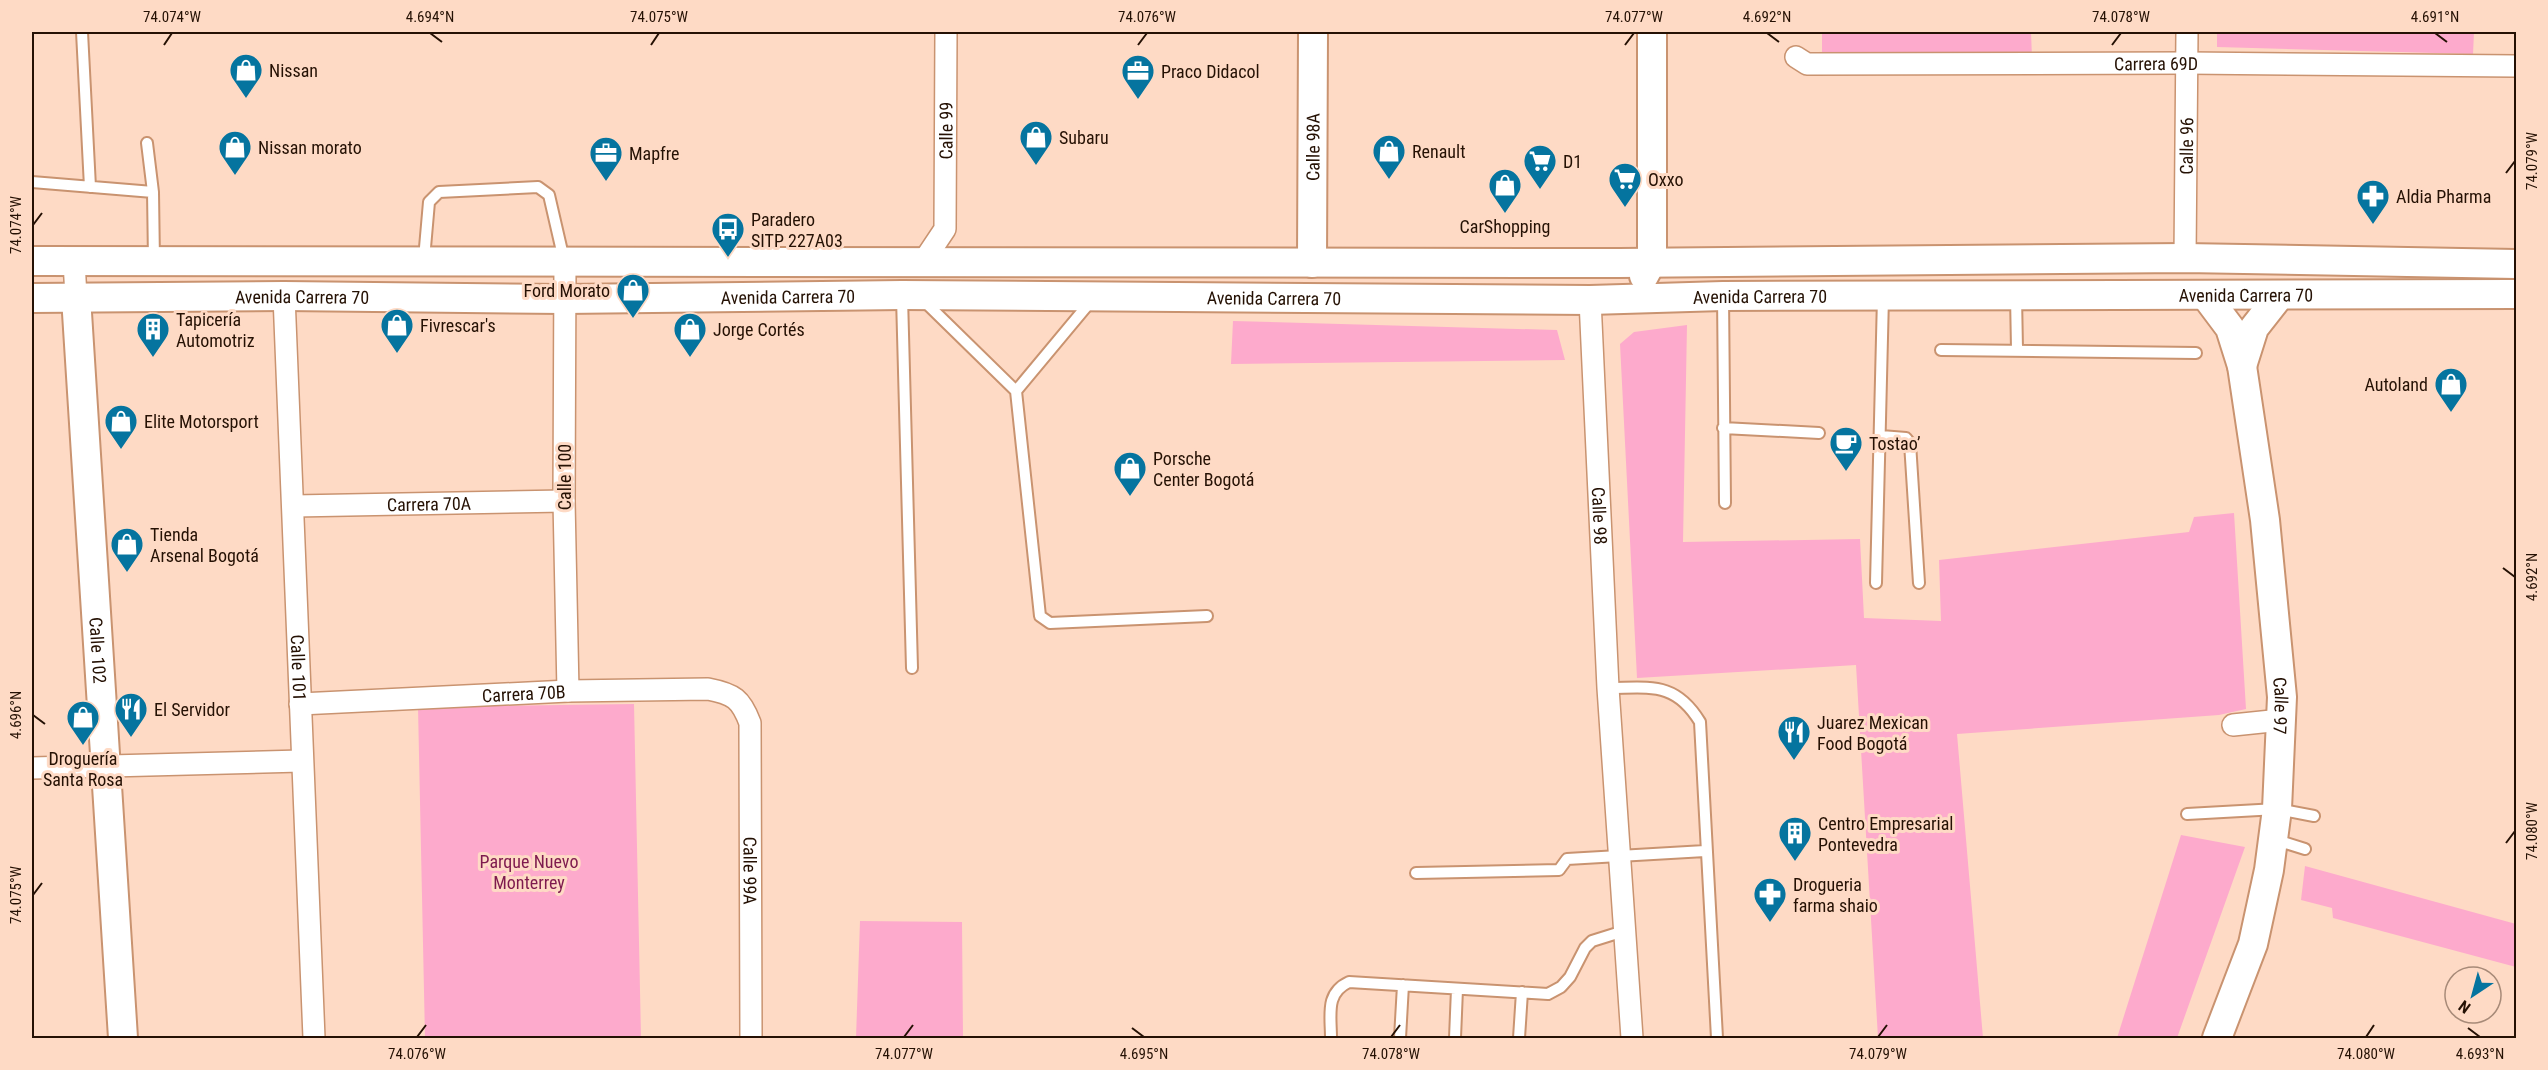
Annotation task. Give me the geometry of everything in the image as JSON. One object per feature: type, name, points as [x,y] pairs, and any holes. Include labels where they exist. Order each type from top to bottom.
[{"type":"street","name":"Calle 99","points":[[945,229],[946,32]]},
{"type":"street","name":"Calle 98A","points":[[1312,263],[1313,32]]},
{"type":"street","points":[[1590,300],[1638,281],[1646,275],[1652,261],[1652,32]]},
{"type":"street","name":"Calle 96","points":[[2185,258],[2187,32]]},
{"type":"street","name":"Carrera 69D","points":[[1796,57],[1807,64],[2187,63],[2517,66]]},
{"type":"street","points":[[910,296],[907,284],[910,272],[914,269],[960,268],[966,262],[945,229],[923,262]]},
{"type":"street","name":"Avenida Carrera 70","points":[[32,261],[1312,263],[2185,258],[2517,264]]},
{"type":"street","name":"Calle 102","points":[[74,261],[123,1038]]},
{"type":"street","name":"Calle 100","points":[[565,262],[564,501],[568,691]]},
{"type":"street","name":"Avenida Carrera 70","points":[[32,298],[284,296],[564,299],[1095,296],[1590,300],[1723,296],[2517,294]]},
{"type":"street","name":"Calle 101","points":[[284,296],[314,1038]]},
{"type":"street","name":"Calle 97","points":[[2206,296],[2230,328],[2242,366],[2265,520],[2282,696],[2277,809],[2273,839],[2253,944],[2217,1038]]},
{"type":"street","name":"Calle 97","points":[[2242,366],[2254,328],[2279,296]]},
{"type":"street","name":"Calle 98","points":[[1590,300],[1608,688],[1632,1038]]},
{"type":"street","name":"Carrera 70A","points":[[294,506],[564,501]]},
{"type":"street","name":"Carrera 70B","points":[[300,704],[568,691],[708,688],[725,692],[742,703]]},
{"type":"street","name":"Calle 99A","points":[[742,703],[750,723],[751,1038]]},
{"type":"street","points":[[2234,725],[2281,720]]},
{"type":"street","points":[[32,768],[301,761]]},
{"type":"lane","points":[[82,32],[90,187]]},
{"type":"lane","points":[[147,143],[153,192],[154,261]]},
{"type":"lane","points":[[32,182],[153,192]]},
{"type":"lane","points":[[424,262],[429,202],[439,192],[538,187],[549,195],[565,262]]},
{"type":"lane","points":[[910,296],[1016,391],[1040,616],[1050,623],[1207,616]]},
{"type":"lane","points":[[910,296],[912,668]]},
{"type":"lane","points":[[1016,391],[1095,296]]},
{"type":"lane","points":[[1723,296],[1725,503]]},
{"type":"lane","points":[[2016,296],[2017,349]]},
{"type":"lane","points":[[1876,583],[1883,297]]},
{"type":"lane","points":[[1941,350],[2017,349],[2196,353]]},
{"type":"lane","points":[[1723,429],[1819,433]]},
{"type":"lane","points":[[1881,436],[1906,438],[1910,443],[1919,583]]},
{"type":"lane","points":[[1608,688],[1661,688],[1677,695],[1690,707],[1700,722],[1716,1038]]},
{"type":"lane","points":[[2187,814],[2277,809],[2314,816]]},
{"type":"lane","points":[[2273,839],[2305,849]]},
{"type":"lane","points":[[1416,873],[1559,870],[1567,859],[1705,851]]},
{"type":"lane","points":[[1331,1038],[1331,1000],[1338,988],[1349,982],[1548,993],[1562,987],[1592,941],[1624,931]]},
{"type":"lane","points":[[1400,1038],[1403,985]]},
{"type":"lane","points":[[1455,1038],[1457,988]]},
{"type":"lane","points":[[1519,1038],[1522,992]]},
{"type":"green space","points":[[1822,32],[2031,32],[2032,58],[1822,57]]},
{"type":"green space","points":[[2217,32],[2474,32],[2473,54],[2217,47]]},
{"type":"green space","points":[[1233,321],[1557,330],[1565,360],[1231,364]]},
{"type":"green space","points":[[1687,325],[1683,542],[1860,539],[1864,618],[1941,621],[1939,560],[2189,532],[2194,517],[2234,513],[2246,709],[2219,715],[1957,734],[1983,1038],[1878,1038],[1856,665],[1637,678],[1620,344],[1634,332]]},
{"type":"green space","name":"Parque Nuevo Monterrey","points":[[634,704],[641,1038],[425,1038],[418,707]]},
{"type":"green space","points":[[2181,835],[2245,847],[2177,1038],[2117,1038]]},
{"type":"green space","points":[[2305,866],[2516,924],[2516,967],[2333,918],[2332,908],[2301,900]]},
{"type":"green space","points":[[860,921],[962,922],[963,1038],[856,1038]]},
{"type":"place","name":"Nissan","points":[[246,99]]},
{"type":"place","name":"Praco Didacol","points":[[1138,100]]},
{"type":"place","name":"Subaru","points":[[1036,166]]},
{"type":"place","name":"Nissan morato","points":[[235,176]]},
{"type":"place","name":"Renault","points":[[1389,180]]},
{"type":"place","name":"Mapfre","points":[[606,182]]},
{"type":"place","name":"D1","points":[[1540,190]]},
{"type":"place","name":"Oxxo","points":[[1625,208]]},
{"type":"place","name":"CarShopping","points":[[1505,214]]},
{"type":"place","name":"Aldia Pharma","points":[[2373,225]]},
{"type":"place","name":"Paradero SITP 227A03","points":[[728,258]]},
{"type":"place","name":"Ford Morato","points":[[633,319]]},
{"type":"place","name":"Fivrescar's","points":[[397,354]]},
{"type":"place","name":"Tapicería Automotriz","points":[[153,358]]},
{"type":"place","name":"Jorge Cortés","points":[[690,358]]},
{"type":"place","name":"Autoland","points":[[2451,413]]},
{"type":"place","name":"Elite Motorsport","points":[[121,450]]},
{"type":"place","name":"Tostao’","points":[[1846,472]]},
{"type":"place","name":"Porsche Center Bogotá","points":[[1130,497]]},
{"type":"place","name":"Tienda Arsenal Bogotá","points":[[127,573]]},
{"type":"place","name":"El Servidor","points":[[131,738]]},
{"type":"place","name":"Droguería Santa Rosa","points":[[83,746]]},
{"type":"place","name":"Juarez Mexican Food Bogotá","points":[[1794,761]]},
{"type":"place","name":"Centro Empresarial Pontevedra","points":[[1795,862]]},
{"type":"place","name":"Drogueria farma shaio","points":[[1770,923]]}]
